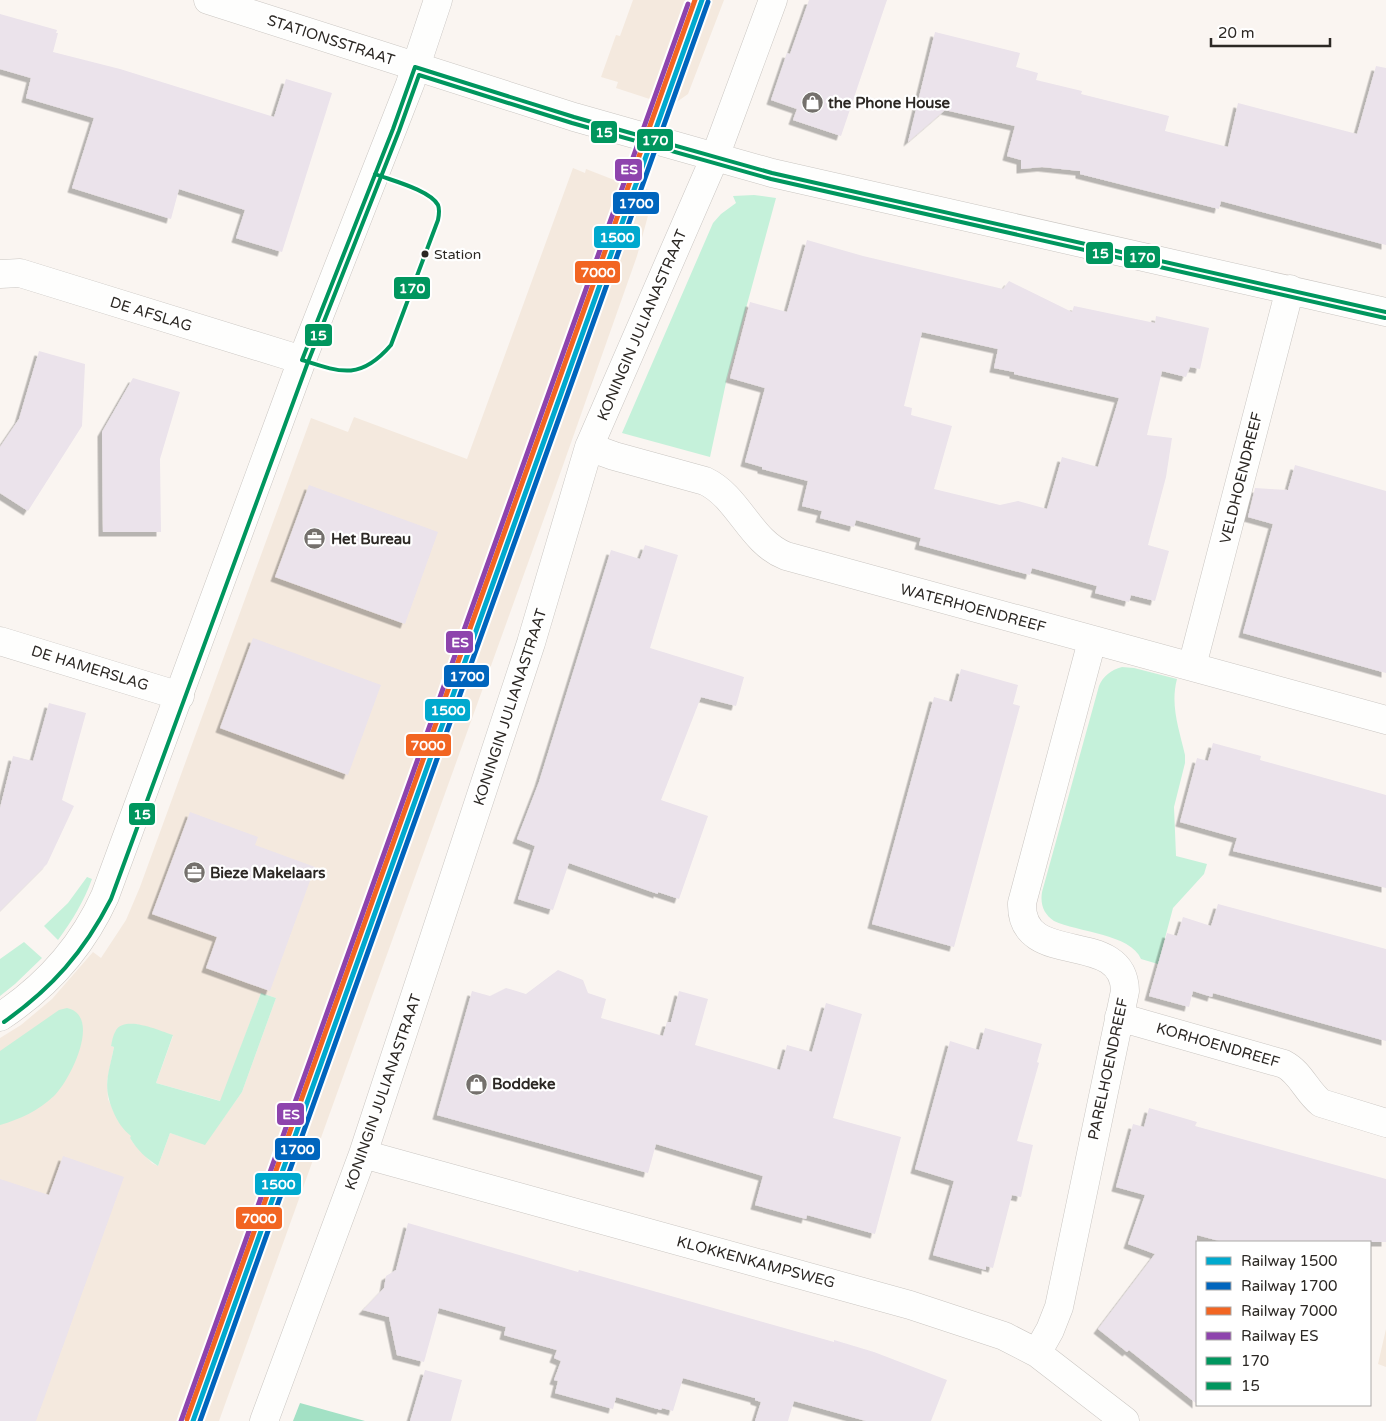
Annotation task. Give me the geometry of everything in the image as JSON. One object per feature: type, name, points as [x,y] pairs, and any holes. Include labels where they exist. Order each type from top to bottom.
[{"type":"street","name":"STATIONSSTRAAT","points":[[208,0],[574,117],[781,175],[1386,312]]},
{"type":"street","points":[[0,1017],[16,1007],[69,957],[90,926],[111,882],[302,360],[416,67],[438,0]]},
{"type":"street","name":"KONINGIN JULIANASTRAAT","points":[[264,1421],[364,1154],[531,643],[589,447],[715,157],[773,0]]},
{"type":"street","name":"DE AFSLAG","points":[[0,274],[20,273],[302,360]]},
{"type":"street","name":"VELDHOENDREEF","points":[[1192,666],[1290,289]]},
{"type":"street","name":"WATERHOENDREEF","points":[[589,447],[709,483],[725,496],[769,547],[786,556],[1386,720]]},
{"type":"street","name":"DE HAMERSLAG","points":[[0,641],[180,696]]},
{"type":"street","name":"PARELHOENDREEF","points":[[1037,1353],[1050,1330],[1058,1307],[1125,985],[1122,974],[1116,964],[1101,956],[1039,938],[1027,927],[1022,912],[1022,904],[1092,641]]},
{"type":"street","name":"KORHOENDREEF","points":[[1119,1017],[1284,1064],[1298,1074],[1321,1104],[1386,1123]]},
{"type":"street","name":"KLOKKENKAMPSWEG","points":[[364,1154],[910,1305],[1004,1336],[1037,1353],[1125,1421]]},
{"type":"shaded area","points":[[633,0],[724,0],[688,94],[671,106],[616,88],[618,82],[601,77],[616,35],[620,36]]},
{"type":"shaded area","points":[[573,168],[585,173],[586,169],[640,190],[642,188],[649,190],[649,212],[637,256],[219,1421],[0,1421],[0,1038],[21,1025],[52,999],[93,952],[101,958],[126,920],[140,887],[311,418],[348,432],[354,417],[467,459]],"holes":[[[261,993],[276,998],[242,1092],[205,1144],[170,1133],[158,1166],[152,1163],[134,1144],[130,1138],[132,1136],[118,1121],[108,1099],[107,1081],[114,1047],[111,1046],[116,1030],[128,1024],[136,1024],[173,1036],[156,1083],[221,1101]]]},
{"type":"shaded area","points":[[1386,1329],[1386,1367],[1378,1364]]},
{"type":"green space","points":[[754,195],[776,198],[727,378],[710,457],[622,433],[713,223],[721,214],[736,203],[733,196]]},
{"type":"green space","points":[[1122,667],[1134,668],[1177,679],[1174,698],[1185,763],[1174,807],[1176,856],[1207,864],[1204,874],[1173,908],[1158,964],[1141,959],[1126,944],[1115,939],[1054,921],[1045,912],[1042,905],[1042,892],[1099,686],[1108,674]]},
{"type":"green space","points":[[87,877],[92,879],[85,895],[73,918],[58,940],[44,926],[68,903]]},
{"type":"green space","points":[[24,942],[42,958],[0,996],[0,959]]},
{"type":"green space","points":[[261,993],[276,998],[242,1092],[205,1145],[170,1133],[158,1166],[136,1146],[130,1138],[131,1136],[118,1122],[110,1102],[107,1086],[114,1047],[111,1046],[116,1030],[127,1024],[135,1024],[173,1035],[156,1083],[220,1101]]},
{"type":"green space","points":[[67,1008],[77,1014],[82,1023],[83,1036],[80,1050],[67,1077],[54,1096],[42,1106],[22,1117],[0,1125],[0,1051],[59,1010]]},
{"type":"green space","points":[[300,1403],[365,1421],[293,1421]]},
{"type":"building","points":[[809,0],[887,0],[841,136],[793,120],[797,109],[771,100],[787,53],[790,54]]},
{"type":"building","points":[[0,14],[57,30],[56,33],[58,33],[53,52],[120,69],[274,117],[286,79],[332,93],[282,252],[236,238],[245,210],[179,189],[171,219],[72,188],[94,118],[26,98],[31,78],[0,69]]},
{"type":"building","points":[[935,32],[1020,53],[1016,67],[1038,73],[1036,80],[1082,91],[1081,94],[1169,116],[1165,131],[1228,147],[1238,103],[1357,134],[1376,66],[1386,68],[1386,245],[1221,201],[1219,209],[1080,174],[1080,171],[1042,167],[1021,169],[1021,160],[1007,156],[1015,126],[945,110],[908,142]]},
{"type":"building","points":[[807,240],[863,256],[1003,289],[1009,281],[1072,312],[1074,306],[1155,323],[1156,316],[1209,328],[1200,369],[1190,367],[1186,377],[1162,371],[1147,435],[1172,438],[1166,477],[1148,545],[1169,551],[1155,601],[1131,595],[1129,602],[1095,593],[1097,586],[1032,568],[1030,575],[919,545],[921,538],[856,520],[854,527],[820,518],[822,511],[802,506],[808,481],[762,469],[762,467],[745,462],[765,388],[730,378],[750,302],[787,312]],"holes":[[[922,332],[998,349],[994,368],[1119,398],[1098,467],[1062,457],[1047,509],[1018,501],[1000,505],[934,489],[952,426],[911,415],[912,408],[904,406]]]},
{"type":"building","points":[[39,351],[85,364],[82,426],[28,511],[0,493],[0,447],[19,419]]},
{"type":"building","points":[[133,378],[180,392],[160,459],[161,532],[103,532],[102,432]]},
{"type":"building","points":[[1295,465],[1386,491],[1386,673],[1243,633],[1273,524],[1248,517],[1255,488],[1288,490]]},
{"type":"building","points":[[309,485],[438,532],[405,624],[275,577]]},
{"type":"building","points":[[645,545],[678,555],[650,648],[744,677],[736,706],[701,697],[661,800],[708,816],[679,899],[658,892],[658,894],[569,863],[553,910],[518,899],[535,846],[517,839],[539,782],[611,550],[640,559]]},
{"type":"building","points":[[253,638],[381,685],[348,775],[220,728]]},
{"type":"building","points":[[961,669],[1018,685],[1013,704],[1020,706],[954,947],[872,924],[934,697],[952,702]]},
{"type":"building","points":[[49,703],[86,713],[62,800],[74,806],[47,864],[0,911],[0,808],[13,756],[33,761]]},
{"type":"building","points":[[1213,743],[1261,756],[1260,760],[1386,795],[1386,888],[1233,851],[1237,838],[1180,822],[1197,758],[1208,761]]},
{"type":"building","points":[[190,812],[258,837],[255,845],[315,867],[270,991],[206,968],[217,937],[152,914]]},
{"type":"building","points":[[1218,904],[1386,949],[1386,1041],[1213,993],[1212,997],[1193,991],[1189,1007],[1149,996],[1167,933],[1177,936],[1183,917],[1211,926]]},
{"type":"building","points":[[558,970],[583,980],[588,993],[606,999],[601,1018],[663,1036],[667,1022],[671,1022],[679,991],[708,999],[695,1045],[780,1070],[787,1045],[812,1052],[826,1003],[862,1014],[833,1118],[901,1137],[875,1234],[807,1215],[806,1219],[755,1205],[763,1176],[656,1144],[648,1173],[437,1115],[472,991],[490,996],[506,988],[526,994]]},
{"type":"building","points":[[985,1028],[1042,1044],[1037,1062],[1039,1063],[1017,1141],[1033,1145],[1021,1197],[1012,1195],[993,1268],[986,1266],[986,1270],[933,1255],[954,1181],[915,1169],[950,1041],[979,1050]]},
{"type":"building","points":[[1149,1108],[1197,1122],[1195,1126],[1386,1179],[1386,1242],[1219,1241],[1197,1235],[1196,1403],[1129,1350],[1127,1352],[1098,1329],[1155,1254],[1128,1244],[1145,1195],[1116,1187],[1133,1124],[1144,1127]]},
{"type":"building","points":[[63,1156],[124,1177],[36,1421],[0,1421],[0,1179],[49,1195]]},
{"type":"building","points":[[408,1223],[578,1272],[579,1270],[834,1342],[834,1340],[874,1352],[947,1380],[931,1421],[866,1421],[794,1401],[788,1421],[755,1421],[761,1402],[755,1400],[755,1398],[683,1378],[673,1411],[662,1408],[661,1410],[616,1397],[613,1409],[555,1393],[558,1381],[554,1380],[561,1361],[554,1358],[557,1350],[504,1335],[506,1327],[439,1308],[424,1362],[397,1355],[389,1317],[363,1310],[384,1288],[386,1276],[396,1270]]},
{"type":"building","points":[[425,1370],[462,1380],[451,1421],[410,1421]]},
{"type":"rail line","name":"7000","points":[[187,1419],[695,0]]},
{"type":"rail line","name":"1500","points":[[193,1421],[702,0]]},
{"type":"rail line","name":"1700","points":[[200,1421],[708,2]]},
{"type":"rail line","name":"ES","points":[[181,1421],[688,4]]},
{"type":"transit line","name":"170","points":[[415,67],[574,117],[772,173],[1386,312]]},
{"type":"transit line","name":"170","points":[[302,360],[393,129],[415,67]]},
{"type":"transit line","name":"15","points":[[4,1022],[37,996],[65,968],[90,936],[111,899],[308,362],[399,131],[419,75],[572,123],[771,179],[1385,318]]},
{"type":"transit line","name":"170","points":[[302,360],[340,370],[360,369],[370,364],[391,345],[438,220],[439,209],[434,200],[419,190],[375,174]]},
{"type":"place","name":"the Phone House","points":[[812,103]]},
{"type":"place","name":"Station","points":[[425,254]]},
{"type":"place","name":"Het Bureau","points":[[315,539]]},
{"type":"place","name":"Bieze Makelaars","points":[[194,873]]},
{"type":"place","name":"Boddeke","points":[[476,1084]]}]
